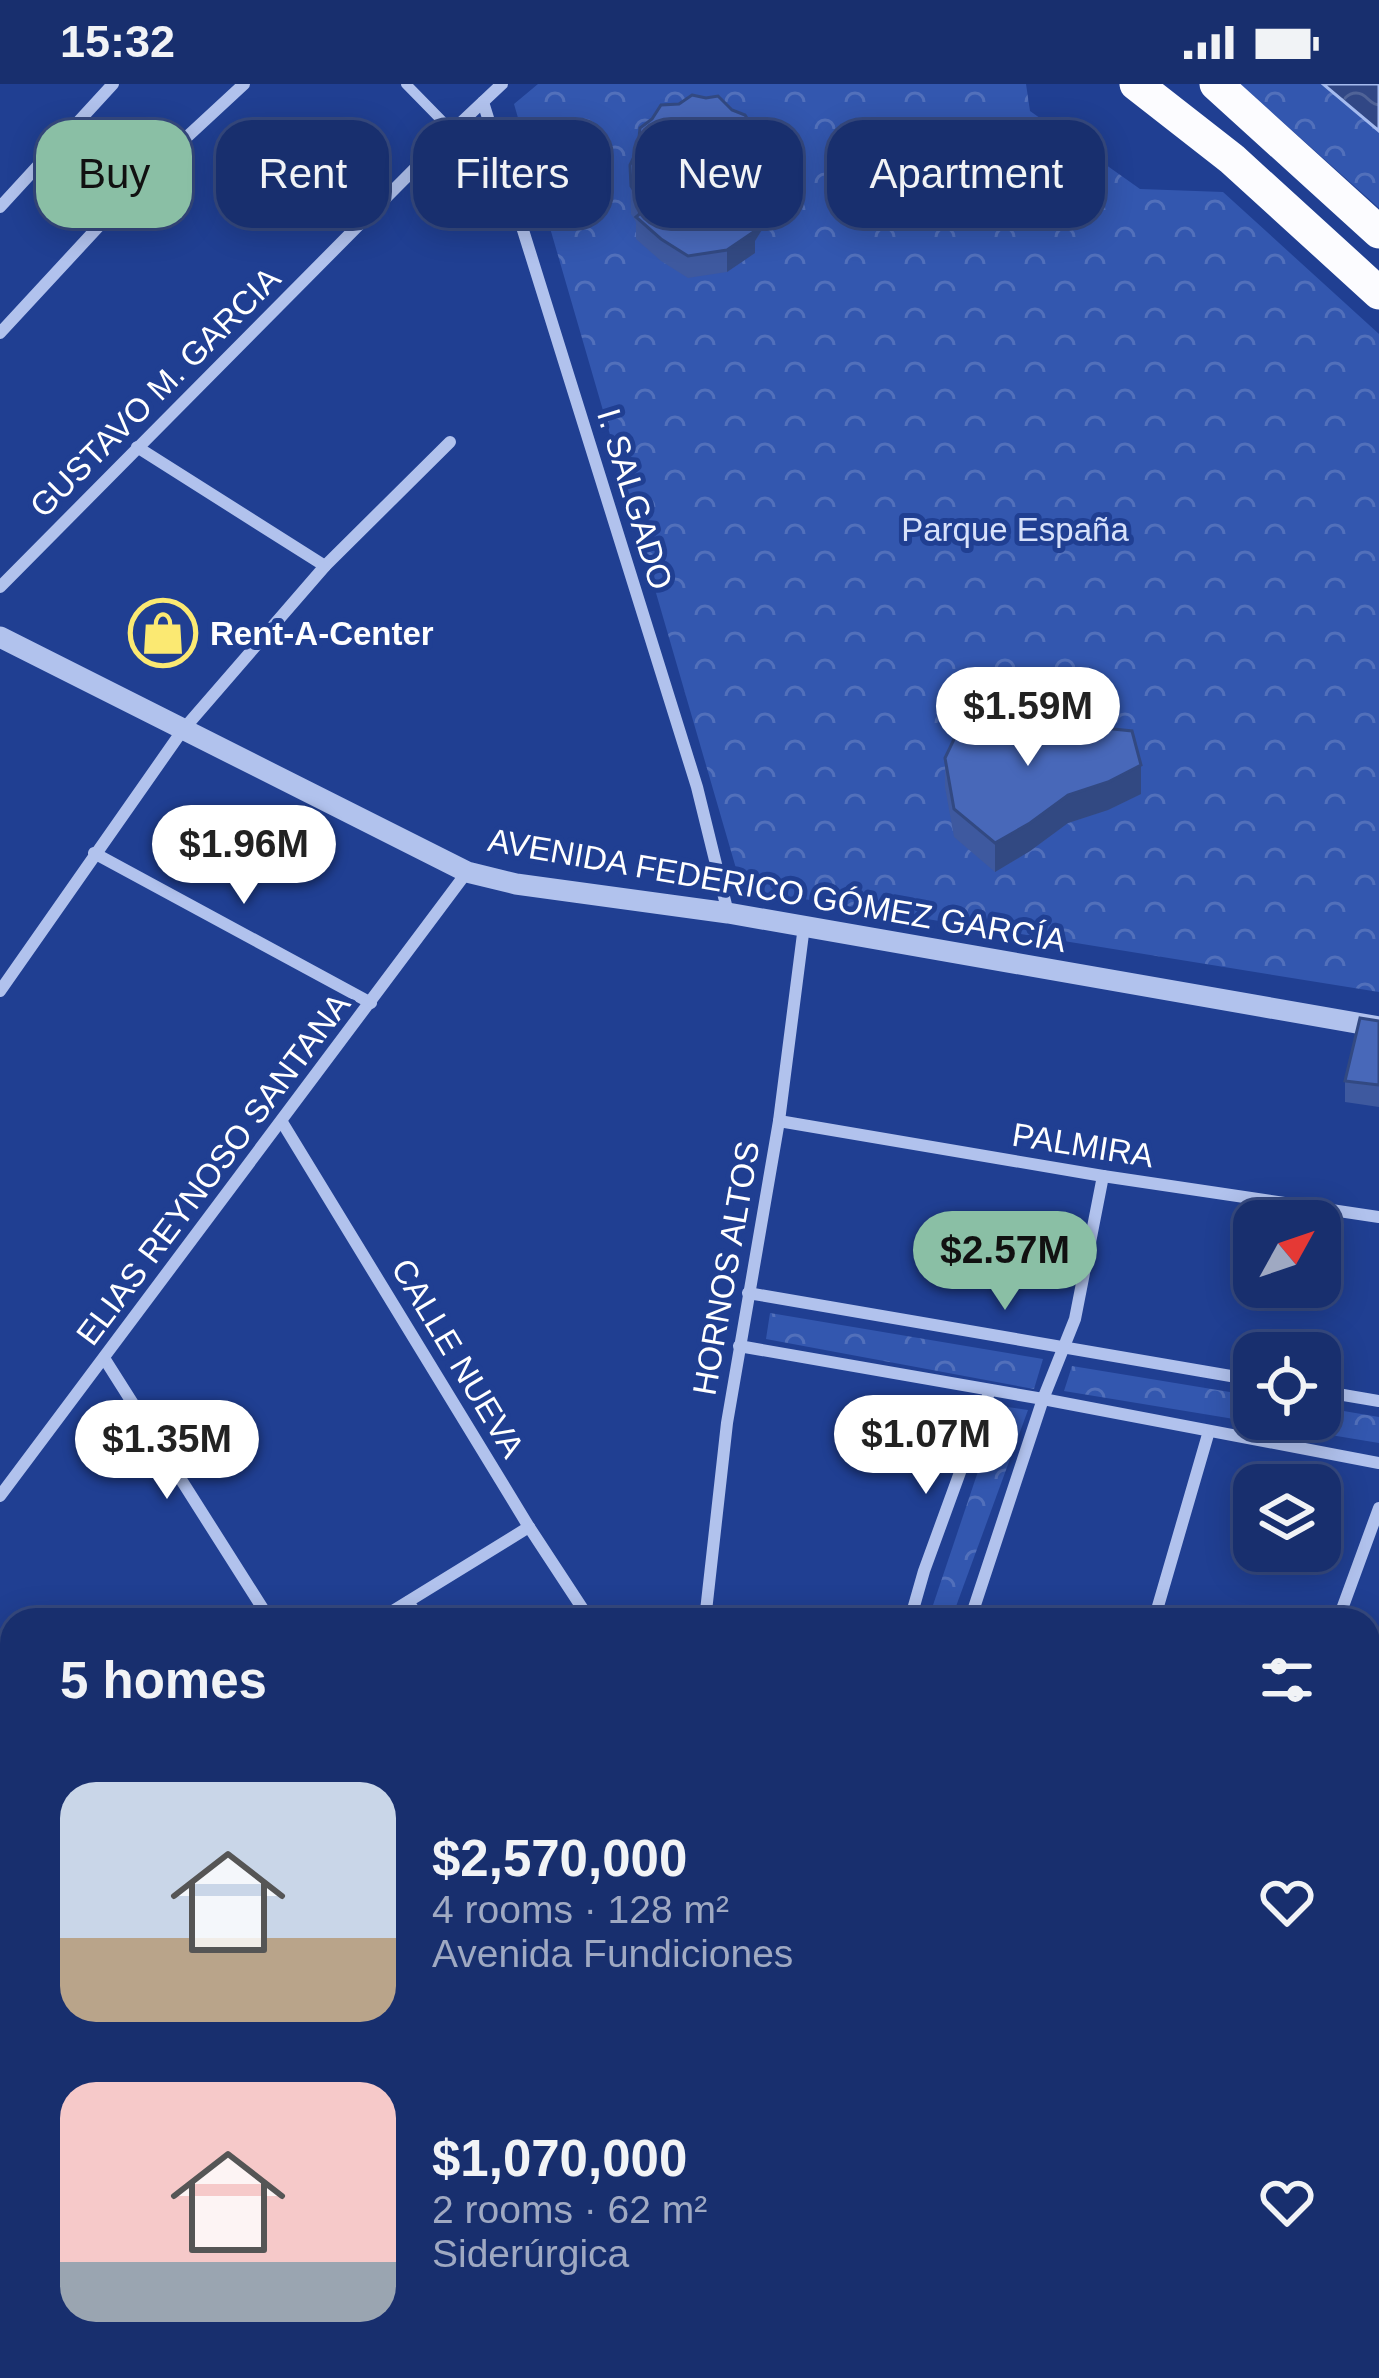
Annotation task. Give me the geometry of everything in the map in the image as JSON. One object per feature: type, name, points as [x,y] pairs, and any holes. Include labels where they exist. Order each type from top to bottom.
[{"type":"highway","points":[[1136,84],[1232,159],[1379,293]]},
{"type":"highway","points":[[1216,84],[1379,232]]},
{"type":"street","points":[[0,207],[113,84]]},
{"type":"street","points":[[0,333],[149,172],[244,84]]},
{"type":"street","points":[[406,84],[441,120]]},
{"type":"street","name":"GUSTAVO M. GARCIA","points":[[464,120],[502,84]]},
{"type":"street","name":"I. SALGADO","points":[[483,102],[697,787],[728,913]]},
{"type":"street","name":"GUSTAVO M. GARCIA","points":[[0,587],[413,170]]},
{"type":"street","points":[[0,991],[182,730],[325,566],[449,442]]},
{"type":"street","points":[[137,447],[325,566]]},
{"type":"street","name":"AVENIDA FEDERICO GÓMEZ GARCÍA","points":[[0,637],[467,872],[1379,1027]]},
{"type":"street","points":[[94,853],[371,1003]]},
{"type":"street","name":"ELIAS REYNOSO SANTANA","points":[[0,1496],[467,872]]},
{"type":"street","name":"HORNOS ALTOS","points":[[706,1608],[727,1423],[779,1121],[805,926]]},
{"type":"street","name":"PALMIRA","points":[[779,1121],[1379,1217]]},
{"type":"street","name":"CALLE NUEVA","points":[[282,1122],[582,1608]]},
{"type":"street","points":[[974,1608],[1043,1400],[1076,1319],[1103,1176]]},
{"type":"street","points":[[748,1293],[1233,1376]]},
{"type":"street","points":[[740,1346],[1379,1462]]},
{"type":"street","points":[[104,1358],[262,1608]]},
{"type":"street","points":[[913,1608],[990,1390]]},
{"type":"street","points":[[1341,1395],[1379,1401]]},
{"type":"street","points":[[1158,1608],[1210,1431]]},
{"type":"street","points":[[1342,1608],[1379,1508]]},
{"type":"street","points":[[398,1608],[530,1527]]},
{"type":"street","points":[[408,1602],[412,1608]]},
{"type":"green space","name":"Parque España","points":[[538,84],[1026,84],[1030,111],[1043,120],[827,120],[827,228],[1105,228],[1105,164],[1140,189],[1223,192],[1379,334],[1379,992],[742,889],[550,228],[611,228],[611,120],[519,120],[514,104]]},
{"type":"green space","points":[[1240,84],[1379,84],[1379,208]]},
{"type":"green space","points":[[770,1313],[1043,1359],[1034,1389],[766,1339]]},
{"type":"green space","points":[[1072,1366],[1233,1393],[1233,1419],[1064,1391]]},
{"type":"green space","points":[[1000,1406],[1028,1410],[955,1608],[932,1608]]},
{"type":"green space","points":[[1341,1411],[1379,1417],[1379,1443],[1341,1437]]},
{"type":"water","points":[[1323,84],[1379,84],[1379,131]]},
{"type":"building","points":[[692,95],[718,96],[748,120],[651,120],[661,105],[679,104]]},
{"type":"building","points":[[635,154],[635,192],[631,186],[630,165]]},
{"type":"building","points":[[648,228],[755,231],[727,250],[688,256]]},
{"type":"building","points":[[968,710],[1057,732],[1094,727],[1132,731],[1141,765],[1068,795],[995,843],[954,809],[945,758]]},
{"type":"building","points":[[1360,1018],[1379,1021],[1379,1085],[1345,1081]]},
{"type":"place","name":"Rent-A-Center","points":[[163,633]]}]
